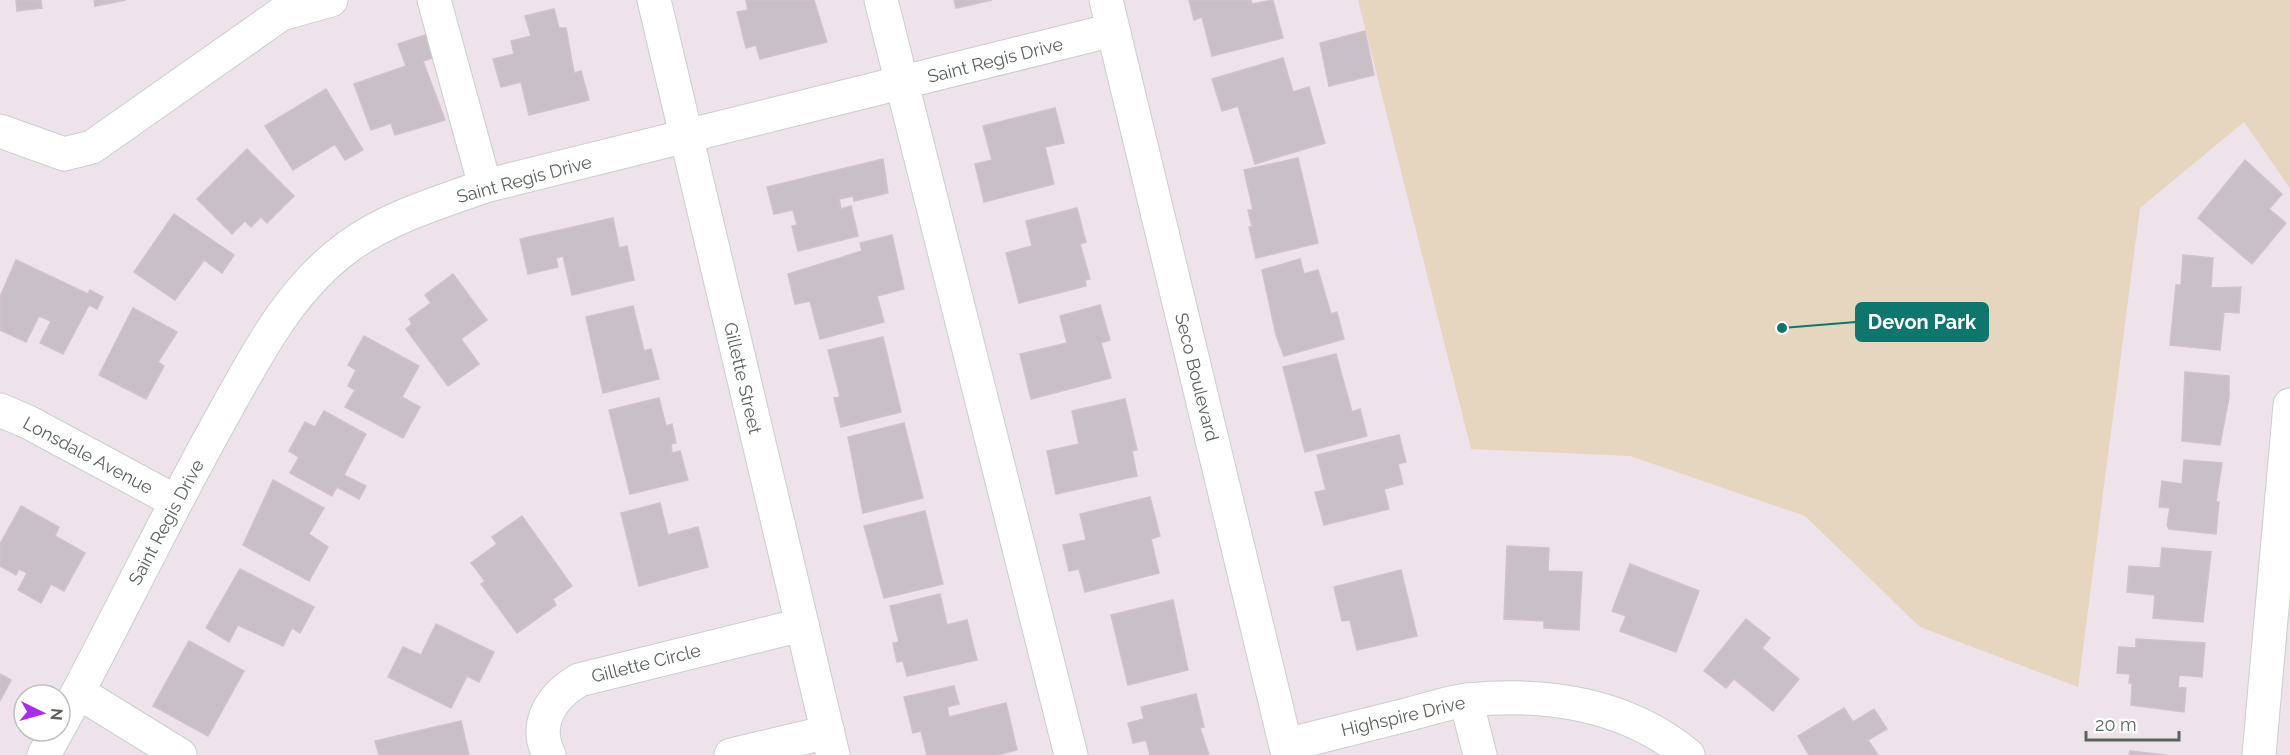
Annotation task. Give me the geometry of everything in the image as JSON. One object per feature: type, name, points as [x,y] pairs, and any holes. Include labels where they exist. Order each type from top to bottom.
[{"type":"street","points":[[0,131],[64,154],[92,147],[281,14],[331,0]]},
{"type":"street","points":[[434,0],[485,186]]},
{"type":"street","name":"Gillette Street","points":[[654,0],[830,743]]},
{"type":"street","points":[[881,0],[900,84],[1071,755]]},
{"type":"street","name":"Saint Regis Drive","points":[[72,703],[175,501],[275,323],[307,285],[348,247],[387,222],[485,186],[900,84],[1109,15]]},
{"type":"street","name":"Seco Boulevard","points":[[1109,15],[1287,750]]},
{"type":"street","points":[[2259,755],[2290,405]]},
{"type":"street","name":"Lonsdale Avenue","points":[[0,410],[28,422],[175,501]]},
{"type":"street","name":"Gillette Circle","points":[[549,755],[545,747],[543,726],[548,708],[561,691],[579,680],[801,625]]},
{"type":"street","points":[[78,692],[180,755]]},
{"type":"street","name":"Highspire Drive","points":[[1287,750],[1466,700],[1526,697],[1590,705],[1630,719],[1675,744],[1688,755]]},
{"type":"street","points":[[1466,700],[1480,755]]},
{"type":"street","points":[[731,755],[830,743]]},
{"type":"shaded area","points":[[1358,0],[2290,0],[2290,188],[2244,122],[2140,208],[2078,687],[1920,627],[1805,516],[1630,456],[1471,449]]},
{"type":"building","points":[[16,0],[41,0],[42,8],[17,11]]},
{"type":"building","points":[[94,0],[126,0],[95,6]]},
{"type":"building","points":[[746,0],[814,0],[827,42],[760,59],[756,45],[746,48],[737,12],[748,10]]},
{"type":"building","points":[[954,0],[992,0],[956,8]]},
{"type":"building","points":[[1189,0],[1251,0],[1252,4],[1273,0],[1283,38],[1212,56],[1202,17],[1194,20]]},
{"type":"building","points":[[554,9],[559,28],[566,28],[574,73],[581,71],[589,100],[529,115],[521,82],[501,87],[493,59],[514,54],[511,41],[531,36],[525,16]]},
{"type":"building","points":[[1365,31],[1374,75],[1329,86],[1320,43]]},
{"type":"building","points":[[425,35],[433,58],[423,61],[445,120],[395,135],[391,123],[371,130],[354,84],[406,66],[398,44]]},
{"type":"building","points":[[1283,58],[1293,92],[1309,87],[1325,143],[1255,164],[1238,106],[1222,111],[1212,79]]},
{"type":"building","points":[[326,89],[363,150],[345,160],[335,144],[293,170],[265,126]]},
{"type":"building","points":[[1055,108],[1064,143],[1045,147],[1054,184],[984,202],[975,164],[992,160],[983,126]]},
{"type":"building","points":[[247,149],[294,196],[267,223],[261,217],[251,227],[245,221],[232,234],[197,199]]},
{"type":"building","points":[[1298,158],[1318,243],[1256,258],[1249,227],[1252,227],[1248,210],[1253,210],[1244,170]]},
{"type":"building","points":[[883,159],[888,193],[854,201],[853,196],[839,199],[841,209],[851,206],[858,236],[798,251],[792,226],[797,225],[793,210],[774,214],[767,187]]},
{"type":"building","points":[[2245,160],[2282,194],[2269,209],[2286,223],[2252,264],[2198,218]]},
{"type":"building","points":[[1077,208],[1086,242],[1080,244],[1090,279],[1085,280],[1086,286],[1019,303],[1006,253],[1032,246],[1026,221]]},
{"type":"building","points":[[174,214],[234,255],[222,273],[204,260],[175,300],[134,272]]},
{"type":"building","points":[[613,218],[619,248],[627,246],[634,280],[572,295],[563,256],[556,258],[558,267],[528,274],[520,239]]},
{"type":"building","points":[[892,235],[904,289],[877,296],[884,322],[820,339],[810,301],[795,304],[788,274],[862,251],[860,243]]},
{"type":"building","points":[[2183,255],[2213,258],[2211,288],[2241,287],[2239,313],[2224,312],[2220,350],[2170,345],[2176,285],[2181,285]]},
{"type":"building","points":[[1300,259],[1304,274],[1318,270],[1331,314],[1337,312],[1344,339],[1284,356],[1276,335],[1262,270]]},
{"type":"building","points":[[16,260],[88,294],[90,290],[103,297],[97,309],[89,305],[63,354],[40,343],[51,321],[39,316],[26,342],[0,330],[0,297]]},
{"type":"building","points":[[453,274],[487,320],[461,339],[479,364],[448,386],[406,329],[412,324],[409,319],[431,303],[425,295]]},
{"type":"building","points":[[1100,305],[1110,340],[1101,343],[1111,378],[1031,399],[1020,354],[1067,343],[1060,316]]},
{"type":"building","points":[[633,306],[644,351],[651,349],[659,379],[603,393],[586,317]]},
{"type":"building","points":[[133,308],[177,332],[158,362],[164,366],[146,399],[99,375]]},
{"type":"building","points":[[364,336],[419,366],[402,397],[420,407],[403,438],[345,407],[355,390],[348,386],[356,370],[348,365]]},
{"type":"building","points":[[883,337],[901,412],[841,427],[834,398],[840,397],[828,350]]},
{"type":"building","points":[[1336,354],[1352,412],[1360,409],[1367,436],[1305,452],[1283,367]]},
{"type":"building","points":[[2185,372],[2229,376],[2229,397],[2220,445],[2182,441]]},
{"type":"building","points":[[659,398],[666,426],[672,424],[676,443],[671,444],[672,453],[680,451],[688,480],[630,494],[609,410]]},
{"type":"building","points":[[1125,399],[1137,450],[1132,451],[1137,476],[1056,494],[1047,451],[1079,444],[1072,411]]},
{"type":"building","points":[[324,411],[366,434],[344,475],[366,486],[359,499],[337,487],[332,496],[290,473],[299,457],[289,451],[305,422],[315,427]]},
{"type":"building","points":[[904,423],[923,498],[863,513],[848,437]]},
{"type":"building","points":[[1399,435],[1406,462],[1398,464],[1403,484],[1384,489],[1389,509],[1324,525],[1315,492],[1326,490],[1317,455]]},
{"type":"building","points":[[2184,460],[2222,463],[2216,502],[2219,502],[2216,534],[2169,529],[2167,525],[2170,508],[2159,507],[2162,481],[2182,484]]},
{"type":"building","points":[[273,480],[324,508],[309,534],[328,547],[309,581],[243,545]]},
{"type":"building","points":[[1150,497],[1160,536],[1151,539],[1159,573],[1085,592],[1079,569],[1069,571],[1063,545],[1086,540],[1080,514]]},
{"type":"building","points":[[660,503],[668,535],[698,527],[708,567],[639,586],[621,513]]},
{"type":"building","points":[[21,506],[59,527],[55,536],[85,553],[64,591],[51,584],[41,603],[18,590],[27,573],[19,569],[16,575],[0,566],[0,544]]},
{"type":"building","points":[[925,511],[943,584],[884,598],[864,526]]},
{"type":"building","points":[[522,516],[572,586],[553,599],[556,605],[517,633],[481,584],[485,581],[471,563],[497,544],[492,537]]},
{"type":"building","points":[[1507,546],[1549,548],[1548,571],[1582,572],[1579,630],[1544,628],[1544,621],[1504,619]]},
{"type":"building","points":[[2162,548],[2211,552],[2203,622],[2153,618],[2155,595],[2127,592],[2129,566],[2160,568]]},
{"type":"building","points":[[1630,564],[1699,591],[1676,652],[1620,631],[1626,616],[1612,611]]},
{"type":"building","points":[[240,569],[314,607],[300,633],[292,628],[283,646],[238,625],[229,642],[206,628]]},
{"type":"building","points":[[1401,570],[1417,636],[1357,650],[1350,620],[1342,621],[1334,587]]},
{"type":"building","points":[[940,594],[947,625],[967,620],[977,660],[907,676],[903,661],[897,662],[893,643],[899,642],[890,606]]},
{"type":"building","points":[[1173,600],[1188,670],[1128,685],[1111,615]]},
{"type":"building","points":[[1746,619],[1770,638],[1762,648],[1799,679],[1773,711],[1734,679],[1726,688],[1704,671]]},
{"type":"building","points":[[436,624],[494,652],[479,682],[467,676],[451,708],[388,677],[403,647],[421,655]]},
{"type":"building","points":[[2136,639],[2205,643],[2202,677],[2179,675],[2178,688],[2186,688],[2184,712],[2131,705],[2130,674],[2117,673],[2119,647],[2136,648]]},
{"type":"building","points":[[189,641],[244,671],[208,736],[153,706]]},
{"type":"building","points":[[0,674],[11,680],[0,701]]},
{"type":"building","points":[[954,686],[959,704],[947,707],[949,717],[1006,703],[1017,750],[997,755],[927,755],[921,731],[913,733],[904,697]]},
{"type":"building","points":[[1196,694],[1204,727],[1200,728],[1209,755],[1150,755],[1146,740],[1133,743],[1128,723],[1144,719],[1141,707]]},
{"type":"building","points":[[1844,708],[1853,722],[1874,709],[1887,729],[1868,740],[1878,755],[1809,755],[1798,736]]},
{"type":"building","points":[[461,721],[469,755],[379,755],[375,741]]},
{"type":"building","points":[[2130,751],[2166,755],[2129,755]]},
{"type":"place","name":"Devon Park","points":[[1782,328]]}]
